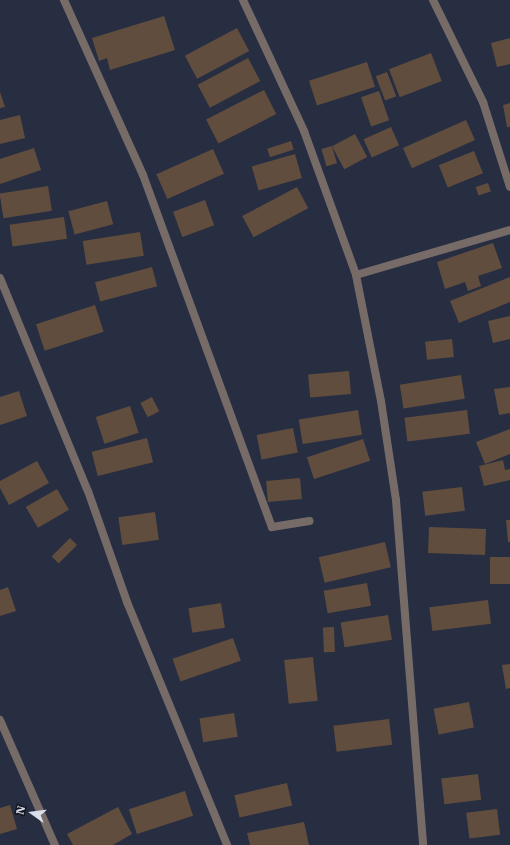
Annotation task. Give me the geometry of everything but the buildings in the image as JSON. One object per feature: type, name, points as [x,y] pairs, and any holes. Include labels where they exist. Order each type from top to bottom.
[{"type":"street","points":[[64,0],[143,175],[272,527],[310,521]]},
{"type":"street","points":[[243,0],[304,131],[356,275],[382,401],[396,500],[424,845]]},
{"type":"street","points":[[433,0],[483,102],[510,187]]},
{"type":"street","points":[[356,275],[510,230]]},
{"type":"street","points":[[0,278],[88,491],[127,602],[228,845]]},
{"type":"street","points":[[0,720],[55,845]]}]
